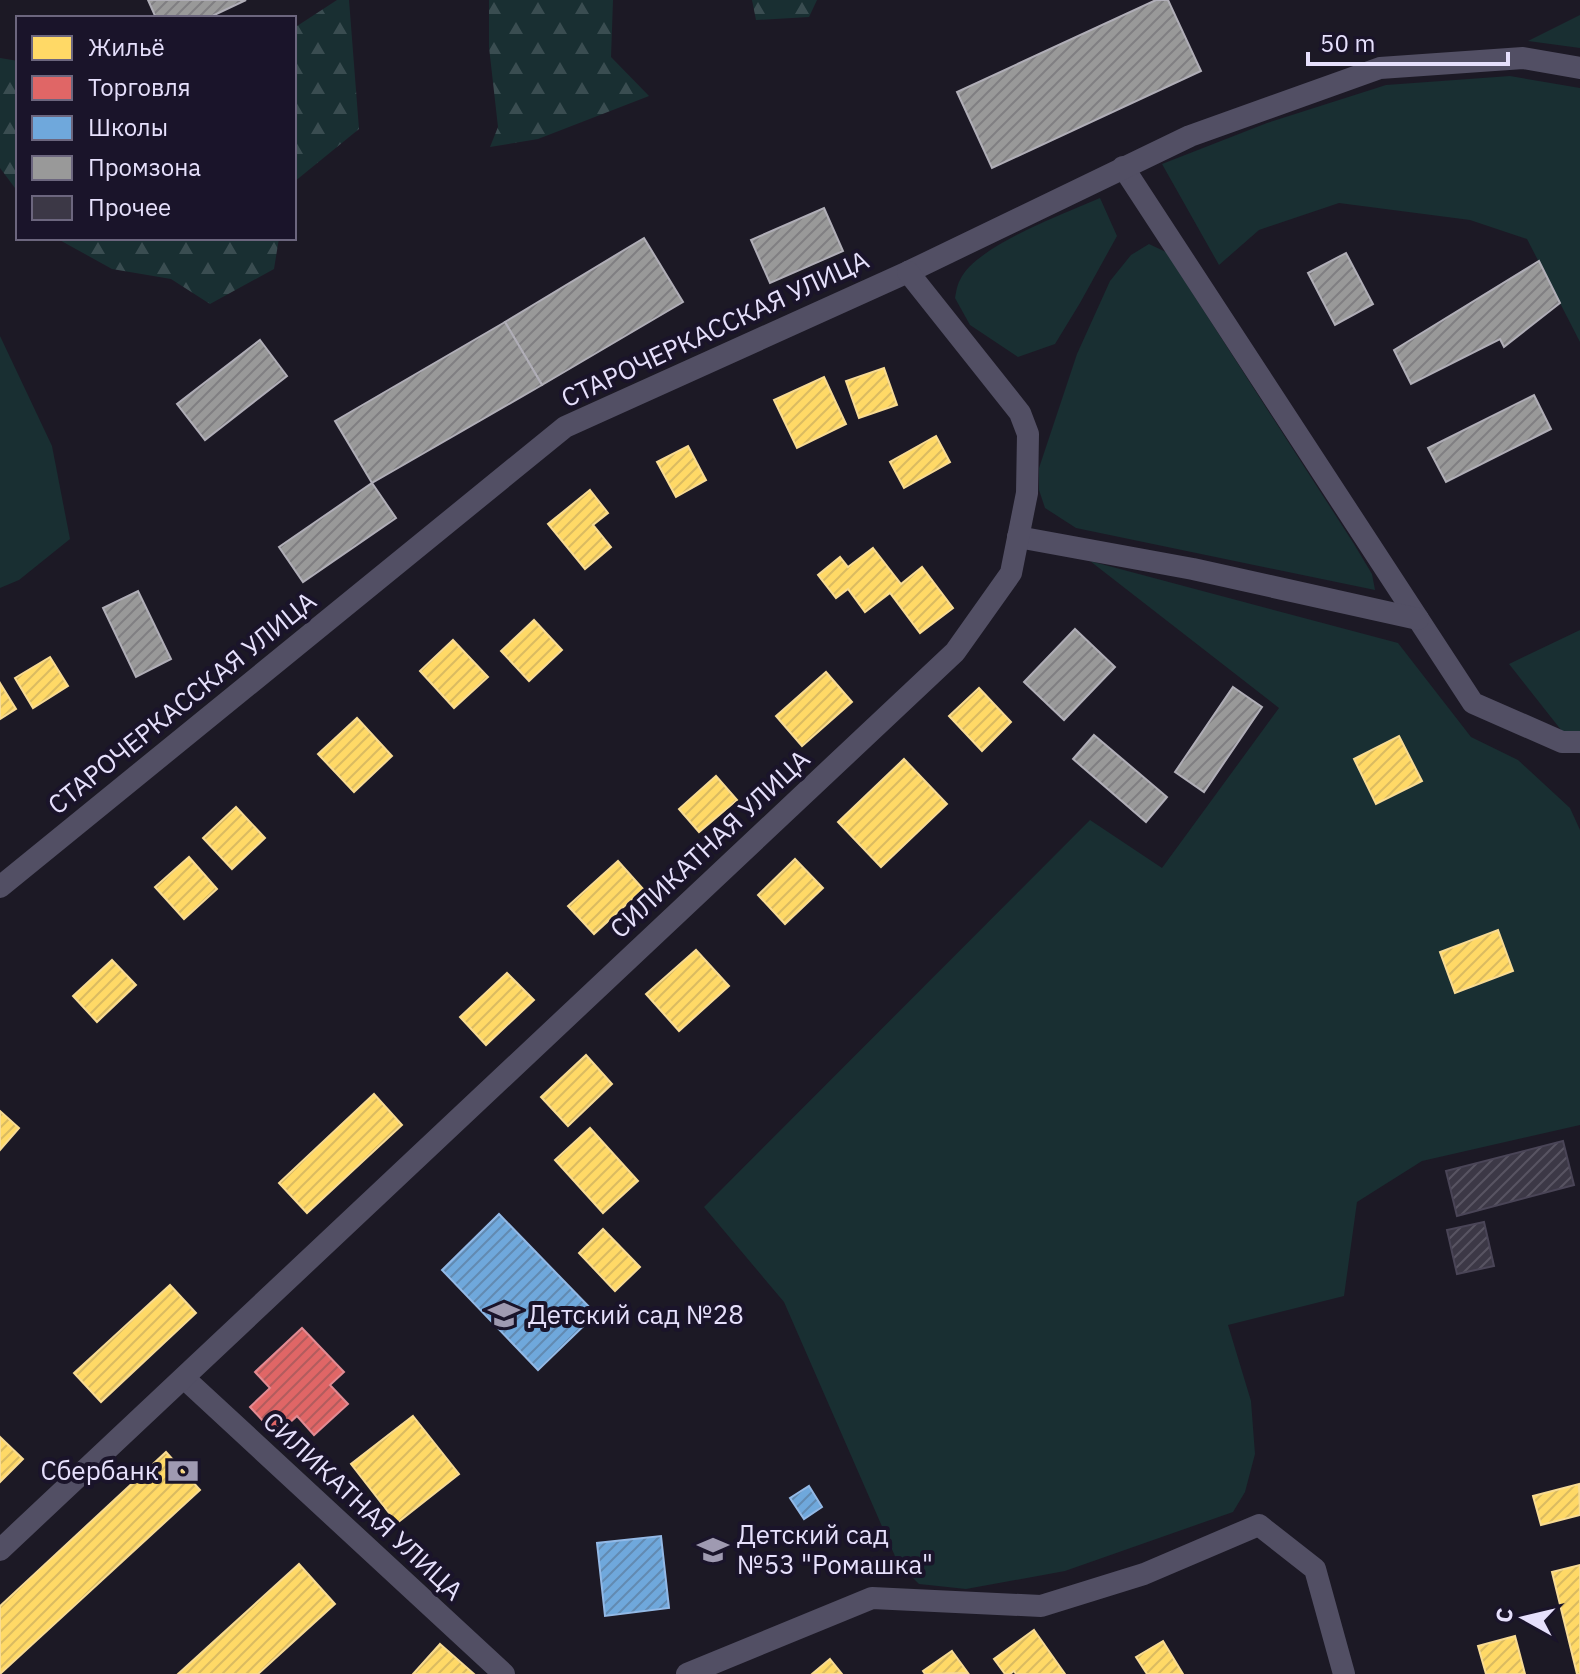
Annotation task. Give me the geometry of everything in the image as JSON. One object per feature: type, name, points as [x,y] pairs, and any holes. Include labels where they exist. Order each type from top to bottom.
[{"type":"street","name":"СТАРОЧЕРКАССКАЯ УЛИЦА","points":[[0,887],[565,427],[908,272],[1190,136],[1380,68],[1523,58],[1580,68]]},
{"type":"street","points":[[1123,167],[1473,703],[1562,742],[1580,742]]},
{"type":"street","name":"СИЛИКАТНАЯ УЛИЦА","points":[[0,1550],[955,652],[1011,573],[1027,493],[1028,434],[1020,413],[908,272]]},
{"type":"street","points":[[1018,537],[1193,569],[1418,619]]},
{"type":"street","name":"СИЛИКАТНАЯ УЛИЦА","points":[[184,1378],[504,1674]]},
{"type":"street","points":[[687,1674],[872,1598],[1041,1606],[1144,1574],[1259,1525],[1315,1569],[1344,1674]]},
{"type":"green space","points":[[337,0],[349,0],[359,129],[296,180],[296,27]]},
{"type":"green space","points":[[489,0],[613,0],[611,57],[649,96],[538,139],[490,147],[498,127],[489,47]]},
{"type":"green space","points":[[752,0],[817,0],[809,17],[756,20]]},
{"type":"green space","points":[[1580,15],[1580,48],[1528,41]]},
{"type":"green space","points":[[0,58],[16,61],[16,189],[0,168]]},
{"type":"green space","points":[[1510,76],[1580,88],[1580,342],[1527,239],[1470,220],[1339,203],[1259,230],[1219,265],[1162,164],[1267,123],[1386,85]]},
{"type":"green space","points":[[1100,198],[1117,236],[1055,344],[1018,357],[970,325],[955,298],[959,282],[969,267],[1002,243]]},
{"type":"green space","points":[[60,240],[279,240],[274,269],[210,304],[171,279],[112,269]]},
{"type":"green space","points":[[1149,244],[1166,252],[1354,544],[1372,574],[1375,590],[1076,528],[1045,508],[1039,490],[1039,468],[1077,354],[1110,281],[1131,255]]},
{"type":"green space","points":[[0,336],[52,446],[70,539],[19,580],[0,588]]},
{"type":"green space","points":[[1090,561],[1398,643],[1471,737],[1518,760],[1570,808],[1580,830],[1580,1125],[1422,1161],[1357,1202],[1344,1296],[1228,1325],[1251,1401],[1255,1454],[1245,1492],[1233,1512],[1065,1571],[966,1589],[919,1584],[898,1563],[784,1302],[704,1207],[1090,820],[1162,868],[1279,708]]},
{"type":"green space","points":[[1580,630],[1580,754],[1509,664]]},
{"type":"building: Жильё","points":[[884,368],[897,405],[859,418],[846,381]]},
{"type":"building: Жильё","points":[[824,377],[846,424],[797,448],[774,400]]},
{"type":"building: Жильё","points":[[936,436],[950,462],[904,488],[890,462]]},
{"type":"building: Жильё","points":[[688,446],[706,480],[676,497],[657,462]]},
{"type":"building: Жильё","points":[[590,490],[608,513],[593,525],[611,547],[585,569],[548,524]]},
{"type":"building: Жильё","points":[[873,548],[901,584],[922,567],[953,608],[920,633],[890,593],[865,612],[848,589],[836,598],[818,575],[840,557],[848,567]]},
{"type":"building: Жильё","points":[[534,620],[562,650],[529,681],[501,651]]},
{"type":"building: Жильё","points":[[453,640],[488,677],[454,708],[420,671]]},
{"type":"building: Жильё","points":[[50,657],[68,686],[33,708],[15,678]]},
{"type":"building: Жильё","points":[[826,672],[852,702],[802,746],[776,716]]},
{"type":"building: Жильё","points":[[0,683],[16,709],[0,719]]},
{"type":"building: Жильё","points":[[979,688],[1011,722],[982,751],[949,716]]},
{"type":"building: Жильё","points":[[357,718],[392,756],[354,792],[318,754]]},
{"type":"building: Жильё","points":[[1399,736],[1422,781],[1376,804],[1354,759]]},
{"type":"building: Жильё","points":[[904,759],[947,804],[881,867],[838,822]]},
{"type":"building: Жильё","points":[[716,776],[737,800],[699,832],[679,809]]},
{"type":"building: Жильё","points":[[236,807],[265,838],[232,869],[203,838]]},
{"type":"building: Жильё","points":[[189,857],[217,889],[184,919],[155,887]]},
{"type":"building: Жильё","points":[[795,859],[823,888],[785,924],[758,895]]},
{"type":"building: Жильё","points":[[618,861],[643,889],[594,934],[568,906]]},
{"type":"building: Жильё","points":[[1498,930],[1513,971],[1455,993],[1440,952]]},
{"type":"building: Жильё","points":[[696,950],[729,986],[679,1031],[646,994]]},
{"type":"building: Жильё","points":[[112,960],[136,985],[97,1022],[73,996]]},
{"type":"building: Жильё","points":[[507,973],[534,1000],[486,1045],[460,1017]]},
{"type":"building: Жильё","points":[[586,1055],[612,1084],[568,1126],[541,1097]]},
{"type":"building: Жильё","points":[[374,1094],[402,1125],[307,1213],[279,1183]]},
{"type":"building: Жильё","points":[[0,1111],[19,1128],[0,1150]]},
{"type":"building: Жильё","points":[[590,1128],[638,1181],[603,1213],[555,1160]]},
{"type":"building: Жильё","points":[[603,1229],[640,1267],[615,1291],[579,1253]]},
{"type":"building: Жильё","points":[[170,1285],[196,1313],[101,1402],[74,1373]]},
{"type":"building: Жильё","points":[[413,1416],[459,1474],[397,1523],[351,1464]]},
{"type":"building: Жильё","points":[[0,1437],[23,1459],[0,1482]]},
{"type":"building: Жильё","points":[[166,1452],[200,1490],[0,1674],[0,1606]]},
{"type":"building: Жильё","points":[[1579,1484],[1580,1515],[1541,1525],[1533,1496]]},
{"type":"building: Жильё","points":[[299,1564],[335,1604],[258,1674],[178,1674]]},
{"type":"building: Жильё","points":[[1580,1565],[1580,1674],[1577,1674],[1552,1572]]},
{"type":"building: Жильё","points":[[1034,1630],[1065,1674],[1016,1674],[1014,1671],[1005,1674],[994,1659]]},
{"type":"building: Жильё","points":[[1515,1636],[1525,1674],[1486,1674],[1478,1646]]},
{"type":"building: Жильё","points":[[1163,1641],[1183,1674],[1147,1674],[1136,1657]]},
{"type":"building: Жильё","points":[[440,1644],[474,1674],[413,1674]]},
{"type":"building: Жильё","points":[[952,1651],[968,1673],[925,1674],[923,1671]]},
{"type":"building: Жильё","points":[[830,1659],[842,1674],[812,1674]]},
{"type":"building: Торговля","points":[[302,1328],[344,1372],[330,1385],[348,1404],[314,1435],[297,1416],[276,1435],[250,1407],[270,1388],[255,1372]]},
{"type":"building: Школы","points":[[499,1214],[596,1314],[538,1370],[442,1270]]},
{"type":"building: Школы","points":[[809,1486],[822,1507],[804,1519],[790,1498]]},
{"type":"building: Школы","points":[[661,1536],[669,1608],[605,1616],[597,1543]]},
{"type":"building: Промзона","points":[[148,0],[246,0],[212,16],[155,16]]},
{"type":"building: Промзона","points":[[1156,0],[1168,0],[1201,71],[992,168],[957,92]]},
{"type":"building: Промзона","points":[[824,208],[843,251],[770,283],[751,240]]},
{"type":"building: Промзона","points":[[644,238],[683,302],[542,385],[505,322]]},
{"type":"building: Промзона","points":[[1346,253],[1373,304],[1335,325],[1308,273]]},
{"type":"building: Промзона","points":[[1539,261],[1560,303],[1504,347],[1500,339],[1411,384],[1394,350]]},
{"type":"building: Промзона","points":[[505,322],[542,385],[372,483],[335,421]]},
{"type":"building: Промзона","points":[[260,340],[287,376],[205,440],[177,404]]},
{"type":"building: Промзона","points":[[1534,395],[1551,429],[1446,482],[1428,448]]},
{"type":"building: Промзона","points":[[372,483],[396,518],[303,582],[279,547]]},
{"type":"building: Промзона","points":[[138,591],[171,659],[136,677],[103,608]]},
{"type":"building: Промзона","points":[[1075,629],[1115,667],[1064,720],[1024,682]]},
{"type":"building: Промзона","points":[[1233,687],[1262,707],[1204,792],[1175,772]]},
{"type":"building: Промзона","points":[[1094,735],[1167,797],[1146,822],[1073,759]]},
{"type":"building: Прочее","points":[[1563,1141],[1574,1185],[1457,1216],[1446,1171]]},
{"type":"building: Прочее","points":[[1484,1222],[1494,1266],[1457,1274],[1447,1230]]},
{"type":"place","name":"Детский сад №28","points":[[504,1315]]},
{"type":"place","name":"Сбербанк","points":[[183,1471]]},
{"type":"place","name":"Детский сад №53 \"Ромашка\"","points":[[713,1550]]}]
